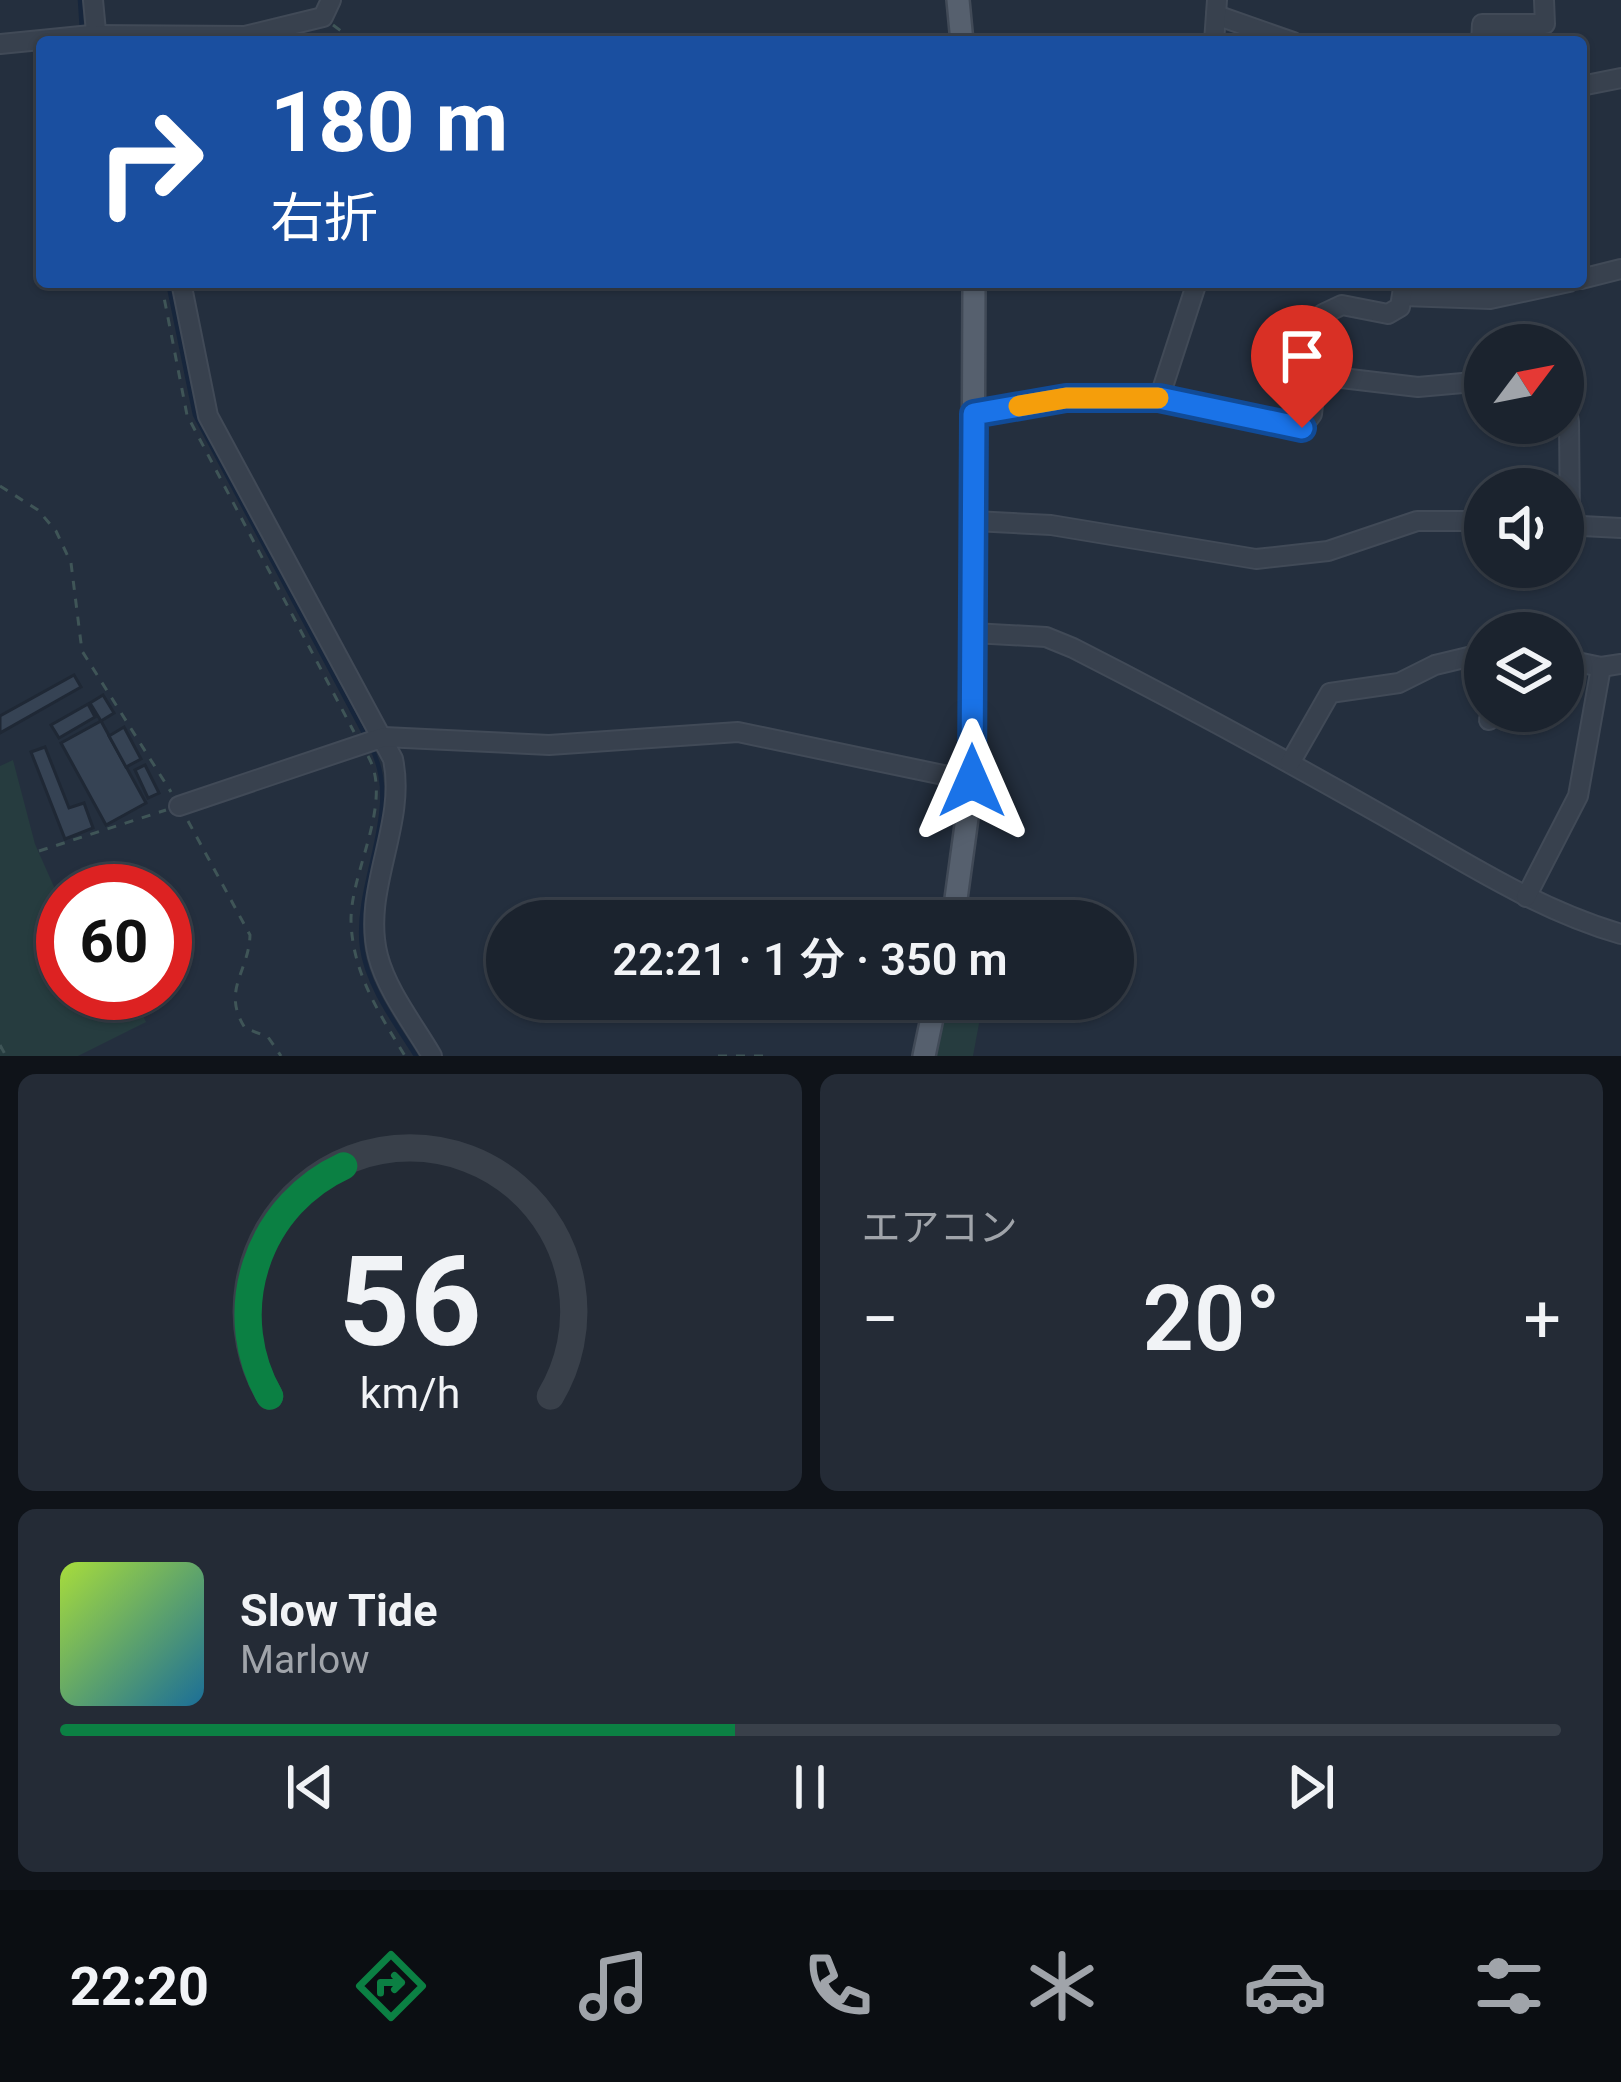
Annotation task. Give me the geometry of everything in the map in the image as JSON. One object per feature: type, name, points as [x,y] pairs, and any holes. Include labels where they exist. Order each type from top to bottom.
[{"type":"main road","points":[[958,0],[961,36]]},
{"type":"main road","points":[[956,900],[972,781],[974,288]]},
{"type":"main road","points":[[923,1056],[931,1020]]},
{"type":"street","points":[[91,36],[93,0]]},
{"type":"street","points":[[1481,36],[1482,24],[1545,24],[1544,0]]},
{"type":"street","points":[[1216,8],[1279,36]]},
{"type":"street","points":[[168,36],[245,35],[327,9]]},
{"type":"street","points":[[0,44],[36,41]]},
{"type":"street","points":[[1587,85],[1621,78]]},
{"type":"street","points":[[1587,278],[1621,269]]},
{"type":"street","points":[[182,288],[208,416],[376,740],[395,766],[396,806],[375,900],[375,939],[386,977],[432,1056]]},
{"type":"street","points":[[1159,398],[1195,288]]},
{"type":"street","points":[[974,414],[1066,398],[1159,398],[1302,428],[1312,414],[1323,314],[1342,305],[1388,314],[1400,307],[1403,289],[1490,299],[1540,288]]},
{"type":"street","points":[[1316,375],[1418,387],[1464,383]]},
{"type":"street","points":[[974,521],[1051,526],[1256,560],[1328,551],[1417,520],[1464,521]]},
{"type":"street","points":[[1584,526],[1621,528]]},
{"type":"street","points":[[973,633],[1046,637],[1072,648],[1290,763],[1526,897],[1572,920],[1621,934]]},
{"type":"street","points":[[1290,763],[1330,693],[1399,683],[1464,658]]},
{"type":"street","points":[[1526,897],[1578,796],[1611,666]]},
{"type":"street","points":[[179,806],[376,740],[550,746],[738,732],[972,781]]},
{"type":"path","points":[[327,9],[351,36]]},
{"type":"path","points":[[0,486],[38,510],[56,531],[71,563],[82,651],[179,806],[250,934],[233,985],[240,1020],[244,1028],[268,1037],[281,1056]]},
{"type":"path","points":[[39,851],[179,806]]},
{"type":"path","points":[[0,1045],[6,1056]]},
{"type":"path","points":[[718,1056],[768,1056]]},
{"type":"green space","points":[[13,760],[44,864],[36,864],[36,1020],[146,1022],[78,1056],[0,1056],[0,766]]},
{"type":"green space","points":[[939,1020],[980,1020],[973,1056],[934,1056]]},
{"type":"building","points":[[74,675],[81,687],[0,733],[0,716]]},
{"type":"building","points":[[103,695],[114,713],[101,721],[90,703]]},
{"type":"building","points":[[88,704],[95,717],[59,738],[51,725]]},
{"type":"building","points":[[101,721],[146,803],[106,825],[61,743]]},
{"type":"building","points":[[124,727],[141,759],[126,767],[109,736]]},
{"type":"building","points":[[45,747],[69,808],[84,803],[93,828],[65,839],[31,752]]},
{"type":"building","points":[[145,765],[159,793],[148,798],[135,770]]},
{"type":"waterway","points":[[80,0],[82,30]]},
{"type":"waterway","points":[[169,288],[195,415],[365,735]]},
{"type":"waterway","points":[[370,745],[382,794],[361,922],[362,947],[376,990],[416,1056]]},
{"type":"slow traffic","points":[[1019,406],[1066,398],[1158,398]]},
{"type":"route","points":[[972,781],[974,414],[1066,398],[1159,398],[1302,428]]}]
